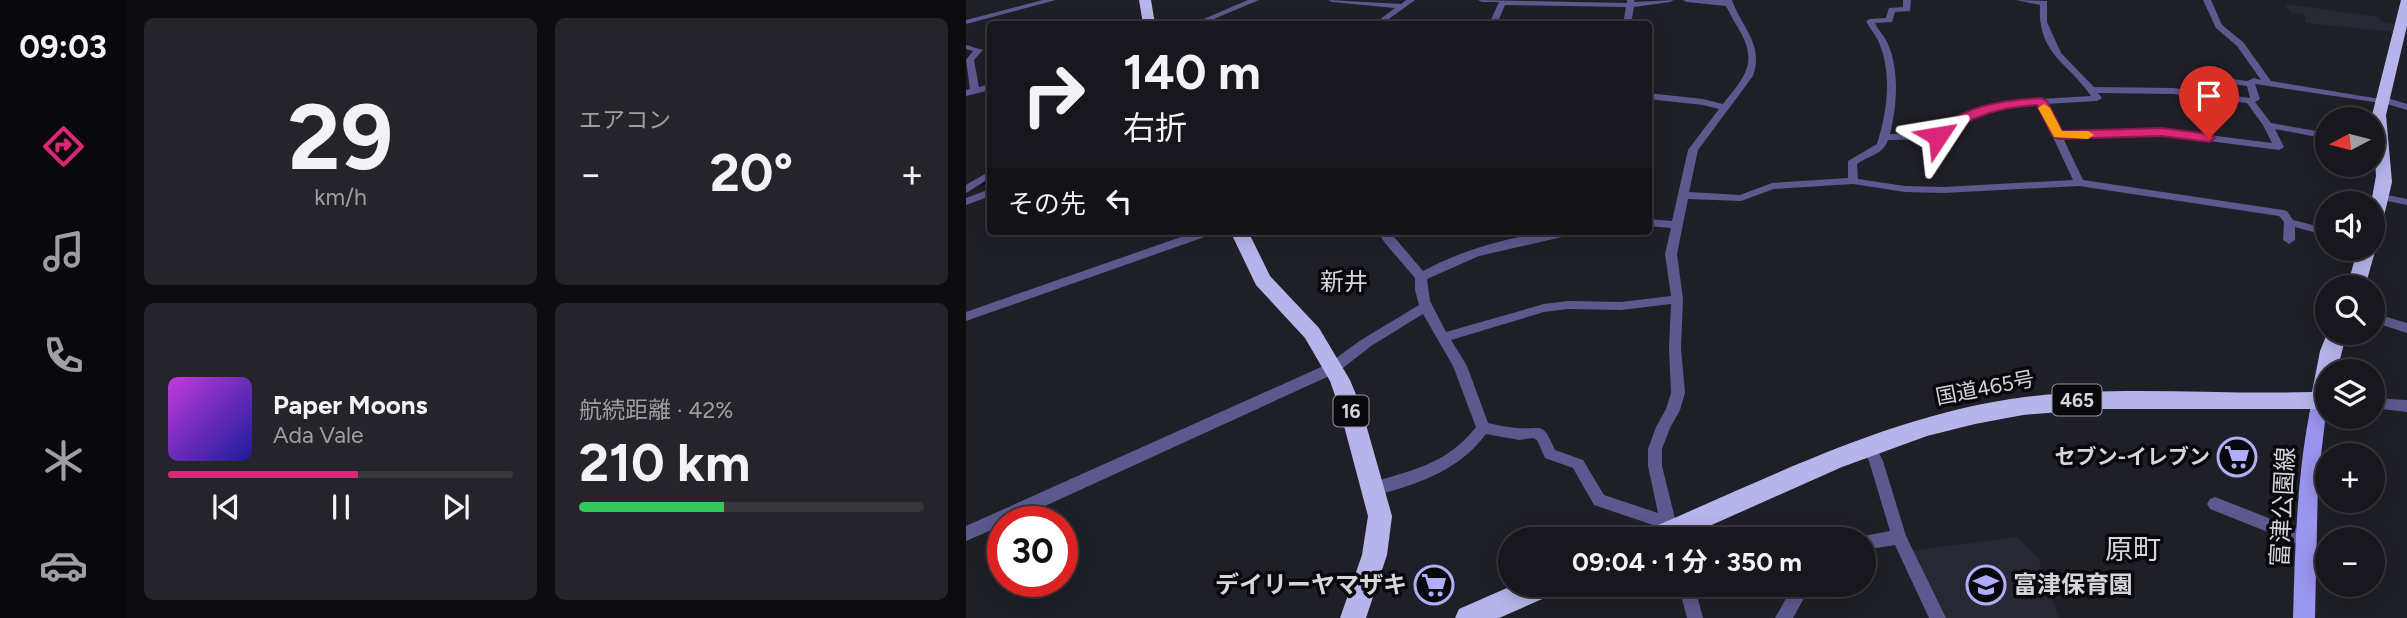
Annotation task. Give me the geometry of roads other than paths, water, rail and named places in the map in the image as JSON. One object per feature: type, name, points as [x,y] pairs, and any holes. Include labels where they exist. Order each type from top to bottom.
[{"type":"highway","points":[[1145,0],[1148,21]]},
{"type":"highway","points":[[2383,107],[2407,0]]},
{"type":"highway","name":"16","points":[[1244,235],[1263,280],[1298,316],[1334,368],[1350,407],[1374,489],[1380,516],[1380,535],[1353,618]]},
{"type":"highway","name":"国道465号","points":[[1680,527],[1869,447],[1941,422],[2069,401],[2128,398],[2315,400]]},
{"type":"highway","points":[[1468,618],[1517,597]]},
{"type":"main road","name":"富津公園線","points":[[2304,618],[2306,503],[2315,426]]},
{"type":"street","points":[[966,20],[1041,0]]},
{"type":"street","points":[[966,20],[1052,0]]},
{"type":"street","points":[[1203,21],[1255,0]]},
{"type":"street","points":[[1332,0],[1403,6]]},
{"type":"street","points":[[1382,21],[1411,0]]},
{"type":"street","points":[[1482,0],[1670,0]]},
{"type":"street","points":[[1665,527],[1655,466],[1655,449],[1678,393],[1675,348],[1677,299],[1671,254],[1676,225],[1693,150],[1749,76],[1754,55],[1747,34],[1728,2],[1687,0]]},
{"type":"street","points":[[1853,181],[1852,163],[1856,158],[1875,151],[1882,145],[1892,68],[1883,43],[1870,22],[1889,20],[1892,10],[1907,9],[1907,0]]},
{"type":"street","points":[[1884,137],[1938,136],[1956,121],[2004,104],[2097,98],[2092,89],[2057,54],[2043,22],[2043,3],[2020,0]]},
{"type":"street","points":[[2207,0],[2219,26],[2240,44],[2267,81]]},
{"type":"street","points":[[1494,21],[1503,1]]},
{"type":"street","points":[[1628,21],[1631,2]]},
{"type":"street","points":[[966,47],[979,50],[970,60],[971,92]]},
{"type":"street","points":[[2191,76],[2250,84],[2254,81],[2267,81],[2314,92],[2384,101],[2407,107]]},
{"type":"street","points":[[2092,89],[2173,91],[2250,101],[2255,99],[2250,84]]},
{"type":"street","points":[[1652,96],[1724,107]]},
{"type":"street","points":[[2041,101],[2079,183]]},
{"type":"street","points":[[2058,135],[2162,132],[2279,147],[2268,124],[2250,101]]},
{"type":"street","points":[[2268,124],[2315,133]]},
{"type":"street","points":[[966,190],[987,176]]},
{"type":"street","points":[[1683,195],[1741,198],[1772,186],[1853,181],[1905,189],[1944,190],[2079,183],[2283,213],[2289,222],[2289,240]]},
{"type":"street","points":[[966,202],[987,193]]},
{"type":"street","points":[[2385,198],[2407,202]]},
{"type":"street","points":[[1652,222],[1676,225]]},
{"type":"street","points":[[2289,222],[2315,229]]},
{"type":"street","points":[[966,317],[1198,235]]},
{"type":"street","points":[[1384,235],[1421,277],[1420,291],[1424,308],[1445,337],[1461,369],[1483,428]]},
{"type":"street","points":[[1421,277],[1443,264],[1472,254],[1554,235]]},
{"type":"street","points":[[1445,337],[1544,308],[1568,305],[1621,306],[1677,299]]},
{"type":"street","points":[[966,534],[1334,368],[1366,343],[1424,308]]},
{"type":"street","points":[[2385,321],[2407,328]]},
{"type":"street","points":[[2385,404],[2407,405]]},
{"type":"street","points":[[1483,428],[1519,434],[1535,432],[1542,436],[1550,454],[1578,464],[1600,500],[1654,527]]},
{"type":"street","points":[[1374,489],[1428,475],[1471,446],[1483,428]]},
{"type":"street","points":[[1869,447],[1899,537],[1938,618]]},
{"type":"street","points":[[2215,504],[2306,540]]},
{"type":"street","points":[[1876,541],[1899,537]]},
{"type":"street","points":[[1689,597],[1695,618]]},
{"type":"street","points":[[1783,618],[1796,597]]},
{"type":"waterway","points":[[982,185],[987,181]]},
{"type":"place","name":"セブン-イレブン","points":[[2237,457]]},
{"type":"place","name":"デイリーヤマザキ","points":[[1434,585]]},
{"type":"place","name":"富津保育園","points":[[1986,585]]},
{"type":"district","name":"新井","points":[[1344,282]]},
{"type":"district","name":"原町","points":[[2133,549]]}]
